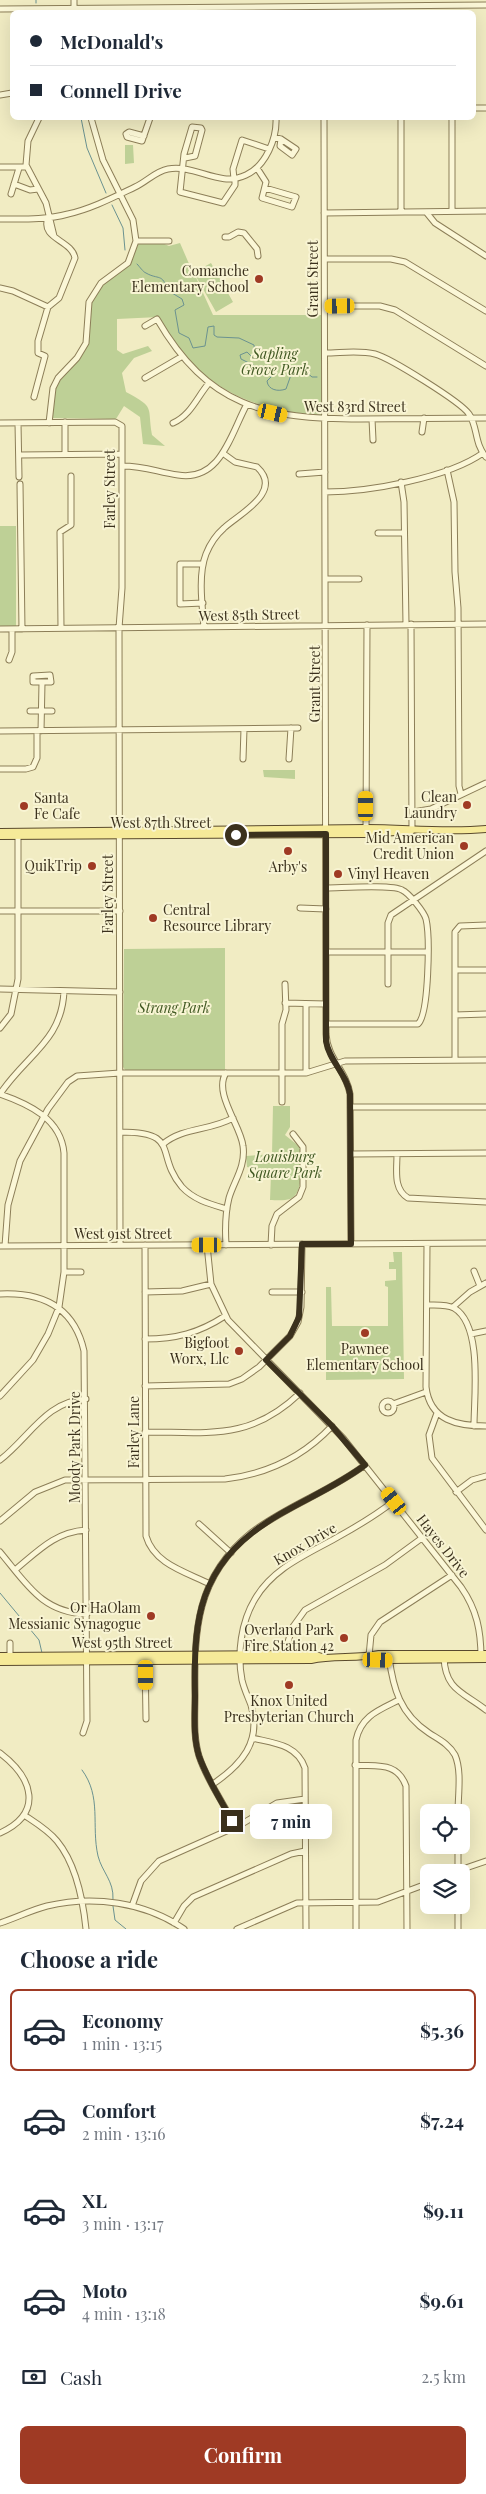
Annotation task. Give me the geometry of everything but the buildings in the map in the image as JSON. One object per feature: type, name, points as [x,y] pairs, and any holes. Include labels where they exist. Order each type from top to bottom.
[{"type":"main road","name":"West 87th Street","points":[[0,836],[18,834],[326,831],[400,833],[412,830],[486,829]]},
{"type":"main road","name":"West 87th Street","points":[[0,832],[18,834]]},
{"type":"main road","name":"West 95th Street","points":[[0,1656],[10,1659]]},
{"type":"main road","name":"West 95th Street","points":[[0,1662],[10,1659],[288,1657],[311,1660],[324,1657],[483,1656]]},
{"type":"street","points":[[74,0],[74,10]]},
{"type":"street","points":[[176,0],[177,8]]},
{"type":"street","points":[[231,7],[232,0]]},
{"type":"street","points":[[298,0],[298,7]]},
{"type":"street","points":[[0,9],[177,8],[223,10],[231,7],[273,10],[298,7],[324,10],[400,3],[452,6],[461,3],[486,5]]},
{"type":"street","points":[[34,397],[45,356],[38,353],[37,349],[48,307],[59,298],[75,258],[74,252],[48,232],[46,204],[26,167],[25,153],[28,141],[38,120]]},
{"type":"street","points":[[48,422],[52,395],[58,378],[77,358],[86,343],[89,302],[101,283],[128,263],[136,241],[133,220],[103,160],[92,120]]},
{"type":"street","points":[[144,136],[149,120]]},
{"type":"street","points":[[0,219],[48,218],[82,210],[166,170],[184,168],[219,179],[234,179],[246,175],[257,168],[269,149],[274,136],[276,120]]},
{"type":"street","name":"Grant Street","points":[[324,120],[326,1024],[327,1046],[349,1088],[351,1244]]},
{"type":"street","points":[[401,120],[401,212]]},
{"type":"street","points":[[452,120],[452,211]]},
{"type":"street","points":[[185,158],[195,156],[201,128],[192,127],[184,154],[180,192],[223,204],[235,186],[233,169],[242,140],[269,149]]},
{"type":"street","points":[[274,136],[281,139]]},
{"type":"street","points":[[0,167],[26,167]]},
{"type":"street","points":[[10,194],[19,168]]},
{"type":"street","points":[[257,168],[265,179],[262,198],[292,208],[296,197],[265,188]]},
{"type":"street","points":[[14,184],[30,190],[38,189]]},
{"type":"street","points":[[324,212],[486,211]]},
{"type":"street","points":[[426,212],[435,223],[486,256]]},
{"type":"street","points":[[225,237],[230,237],[240,231],[244,233],[257,249],[258,256]]},
{"type":"street","points":[[136,241],[169,241]]},
{"type":"street","points":[[325,259],[391,259],[405,262],[486,311]]},
{"type":"street","points":[[0,288],[13,291],[48,307]]},
{"type":"street","points":[[325,306],[380,306],[395,310],[486,366]]},
{"type":"street","name":"West 83rd Street","points":[[145,326],[157,319],[181,357],[209,383],[247,404],[283,415],[325,419],[486,418]]},
{"type":"street","points":[[325,353],[367,353],[385,358],[459,404],[472,418],[475,435],[484,455],[466,464],[401,482],[366,490],[325,492]]},
{"type":"street","points":[[145,378],[181,357]]},
{"type":"street","points":[[173,423],[188,414],[196,399],[209,383]]},
{"type":"street","points":[[122,466],[146,467],[170,474],[188,476],[208,470],[224,454],[247,404]]},
{"type":"street","points":[[422,432],[424,418]]},
{"type":"street","points":[[372,419],[373,440]]},
{"type":"street","points":[[0,423],[65,422],[65,454]]},
{"type":"street","name":"Farley Street","points":[[65,422],[119,423],[122,426],[122,588],[119,628],[120,1245]]},
{"type":"street","points":[[18,423],[19,478]]},
{"type":"street","points":[[19,455],[122,454]]},
{"type":"street","points":[[204,627],[203,564],[216,538],[230,523],[256,503],[265,487],[264,477],[257,467],[235,462],[224,454]]},
{"type":"street","points":[[447,470],[454,502],[455,572],[459,624],[459,786],[461,794]]},
{"type":"street","points":[[299,474],[325,472]]},
{"type":"street","points":[[61,628],[60,532],[71,524],[71,476]]},
{"type":"street","points":[[401,482],[408,624],[412,830]]},
{"type":"street","points":[[20,484],[22,629]]},
{"type":"street","points":[[378,533],[404,533]]},
{"type":"street","points":[[203,564],[180,564],[180,604],[203,604]]},
{"type":"street","points":[[326,579],[358,579]]},
{"type":"street","name":"West 85th Street","points":[[0,629],[486,624]]},
{"type":"street","points":[[366,831],[367,625]]},
{"type":"street","points":[[8,660],[12,652],[12,629]]},
{"type":"street","points":[[0,769],[26,769],[33,767],[37,758],[42,683]]},
{"type":"street","points":[[30,711],[52,711]]},
{"type":"street","points":[[289,759],[291,728]]},
{"type":"street","points":[[0,731],[298,728]]},
{"type":"street","points":[[243,759],[244,729]]},
{"type":"street","points":[[413,812],[431,809],[486,783]]},
{"type":"street","points":[[0,1028],[11,1014],[16,989],[18,834]]},
{"type":"street","points":[[388,984],[389,919],[394,912],[486,851]]},
{"type":"street","points":[[326,888],[400,889],[425,916],[427,952],[426,995],[423,1018],[418,1024],[326,1024]]},
{"type":"street","points":[[300,908],[326,909]]},
{"type":"street","points":[[0,911],[120,911]]},
{"type":"street","points":[[455,1060],[456,928],[486,925]]},
{"type":"street","points":[[326,952],[427,952]]},
{"type":"street","points":[[455,970],[486,970]]},
{"type":"street","points":[[282,1102],[282,1024],[286,1010],[285,984]]},
{"type":"street","points":[[0,989],[120,992]]},
{"type":"street","points":[[0,1396],[33,1360],[48,1334],[59,1307],[64,1272],[64,1246],[63,1149],[56,1128],[44,1115],[0,1094],[16,1071],[58,1025],[63,1009],[64,991]]},
{"type":"street","points":[[285,1003],[326,1004]]},
{"type":"street","points":[[306,1004],[306,1073]]},
{"type":"street","points":[[455,1015],[486,1014]]},
{"type":"street","points":[[2,1246],[15,1175],[27,1145],[44,1115],[68,1082],[77,1076],[120,1073],[306,1073],[345,1061],[486,1060]]},
{"type":"street","points":[[226,1073],[223,1078],[225,1097],[242,1140],[244,1156],[227,1209],[226,1245]]},
{"type":"street","points":[[350,1108],[486,1107]]},
{"type":"street","points":[[163,1144],[183,1132],[211,1127],[232,1118]]},
{"type":"street","points":[[120,1132],[145,1132],[163,1144],[175,1176],[182,1187],[201,1201],[227,1209]]},
{"type":"street","points":[[272,1245],[272,1226],[278,1214],[299,1197],[303,1188],[303,1147],[293,1134]]},
{"type":"street","points":[[351,1154],[486,1154]]},
{"type":"street","points":[[397,1154],[398,1187],[402,1195],[408,1198],[486,1202]]},
{"type":"street","name":"West 91st Street","points":[[2,1246],[486,1243]]},
{"type":"street","points":[[145,1386],[229,1384],[249,1376],[286,1341],[296,1326],[300,1312],[302,1292],[302,1244]]},
{"type":"street","points":[[427,1244],[426,1392],[432,1406],[453,1424],[486,1426]]},
{"type":"street","name":"Farley Lane","points":[[145,1245],[146,1530],[150,1546],[164,1562],[210,1584]]},
{"type":"street","name":"Hayes Drive","points":[[207,1245],[211,1284],[225,1316],[332,1426],[452,1575],[467,1596],[475,1612],[480,1630],[483,1656]]},
{"type":"street","points":[[474,1271],[480,1286]]},
{"type":"street","points":[[64,1272],[81,1272]]},
{"type":"street","points":[[453,1307],[463,1297],[486,1283]]},
{"type":"street","points":[[145,1292],[182,1291],[211,1284]]},
{"type":"street","points":[[272,1292],[302,1292]]},
{"type":"street","name":"Moody Park Drive","points":[[0,1294],[31,1296],[59,1307],[75,1327],[82,1343],[85,1358],[87,1721],[83,1733]]},
{"type":"street","points":[[427,1305],[453,1307],[464,1318],[471,1334],[474,1355],[474,1426]]},
{"type":"street","points":[[145,1339],[188,1335],[208,1327],[225,1316]]},
{"type":"street","points":[[471,1334],[486,1331]]},
{"type":"street","points":[[393,1404],[426,1392]]},
{"type":"street","points":[[145,1432],[218,1432],[241,1429],[273,1416],[300,1393]]},
{"type":"street","points":[[0,1460],[53,1408],[66,1401],[86,1399]]},
{"type":"street","points":[[438,1413],[430,1431],[430,1452],[435,1464],[486,1530]]},
{"type":"street","points":[[0,1521],[35,1492],[45,1486],[65,1480],[225,1479],[252,1475],[278,1466],[295,1457],[317,1441],[332,1426]]},
{"type":"street","points":[[235,1827],[199,1756],[195,1738],[194,1658],[198,1618],[210,1584],[231,1553],[259,1528],[333,1487],[365,1465]]},
{"type":"street","points":[[456,1492],[472,1480],[486,1476]]},
{"type":"street","name":"Knox Drive","points":[[213,1784],[240,1763],[252,1738],[253,1714],[243,1684],[241,1658],[246,1619],[255,1599],[269,1580],[287,1565],[358,1526],[394,1501]]},
{"type":"street","points":[[198,1524],[231,1553]]},
{"type":"street","points":[[15,1570],[57,1536],[68,1532],[86,1530]]},
{"type":"street","points":[[288,1657],[292,1628],[305,1610],[385,1565],[422,1538]]},
{"type":"street","points":[[0,1552],[39,1598],[50,1607],[66,1613],[86,1614]]},
{"type":"street","points":[[369,1656],[371,1635],[380,1622],[452,1575]]},
{"type":"street","points":[[10,1643],[10,1659]]},
{"type":"street","points":[[389,1657],[391,1678],[399,1700],[414,1721],[443,1741],[453,1752],[458,1769],[458,1804]]},
{"type":"street","points":[[444,1657],[446,1674],[455,1688],[486,1710]]},
{"type":"street","points":[[146,1658],[146,1719]]},
{"type":"street","points":[[356,1929],[356,1740],[362,1723],[374,1712],[399,1700]]},
{"type":"street","points":[[252,1738],[285,1746],[300,1758],[305,1768],[306,1929]]},
{"type":"street","points":[[0,1753],[17,1767],[25,1780],[29,1802],[24,1815],[17,1823],[0,1834]]},
{"type":"street","points":[[355,1764],[391,1768],[398,1773],[404,1782],[407,1793],[407,1929]]},
{"type":"street","points":[[132,1906],[141,1881],[160,1861],[235,1827],[277,1803],[305,1799]]},
{"type":"street","points":[[24,1815],[47,1831],[62,1847],[70,1864],[82,1901],[86,1929]]},
{"type":"street","points":[[174,1923],[184,1906],[200,1894],[291,1854],[305,1851]]},
{"type":"street","points":[[470,1867],[486,1861]]},
{"type":"street","points":[[237,1929],[293,1904],[378,1902],[420,1887]]},
{"type":"street","points":[[0,1923],[42,1908],[82,1901],[112,1902],[132,1906],[184,1929]]},
{"type":"street","points":[[458,1914],[458,1929]]},
{"type":"green space","points":[[125,145],[133,145],[134,163],[125,164]]},
{"type":"green space","name":"Sapling Grove Park","points":[[139,243],[162,243],[169,246],[180,243],[193,273],[211,263],[233,302],[216,312],[194,273],[213,315],[323,315],[322,414],[320,416],[268,407],[225,389],[207,377],[190,360],[174,341],[159,317],[117,319],[117,350],[123,354],[148,346],[152,351],[134,358],[122,373],[126,392],[146,405],[152,435],[165,446],[143,444],[140,417],[124,406],[116,419],[51,418],[59,379],[85,349],[90,303],[102,285],[129,264]]},
{"type":"green space","points":[[0,526],[16,526],[16,626],[0,626]]},
{"type":"green space","points":[[263,770],[295,770],[295,779],[264,777]]},
{"type":"green space","name":"Strang Park","points":[[225,948],[225,1070],[126,1071],[123,1067],[124,949]]},
{"type":"green space","name":"Louisburg Square Park","points":[[273,1106],[290,1106],[290,1127],[285,1135],[300,1147],[300,1184],[295,1196],[285,1200],[270,1200],[271,1174],[247,1167],[246,1156],[272,1154]]},
{"type":"green space","points":[[393,1252],[402,1252],[404,1379],[326,1380],[326,1287],[331,1287],[332,1326],[388,1326],[388,1287],[385,1286],[385,1281],[396,1280],[396,1269],[389,1269],[389,1262],[394,1262]]},
{"type":"waterway","points":[[81,120],[87,148],[106,193]]},
{"type":"waterway","points":[[112,205],[123,228],[125,250]]},
{"type":"waterway","points":[[137,264],[145,272],[162,279],[167,290],[182,299],[184,305],[175,310],[179,333],[189,338],[193,348],[205,346],[208,327],[214,326],[214,335],[217,337],[239,338],[254,345],[255,355],[252,357],[247,352],[240,355],[241,359],[271,374],[267,381],[271,388],[277,390],[286,389],[292,372],[304,370],[312,377],[317,377]]},
{"type":"waterway","points":[[0,1593],[39,1640],[42,1653]]},
{"type":"waterway","points":[[82,1770],[92,1790],[98,1856],[112,1887],[113,1899]]},
{"type":"waterway","points":[[113,1906],[115,1920],[126,1929]]},
{"type":"place","name":"Comanche Elementary School","points":[[259,279]]},
{"type":"place","name":"Clean Laundry","points":[[467,805]]},
{"type":"place","name":"Santa Fe Cafe","points":[[24,806]]},
{"type":"place","name":"Mid American Credit Union","points":[[464,846]]},
{"type":"place","name":"Arby's","points":[[288,851]]},
{"type":"place","name":"QuikTrip","points":[[92,866]]},
{"type":"place","name":"Vinyl Heaven","points":[[338,874]]},
{"type":"place","name":"Central Resource Library","points":[[153,918]]},
{"type":"place","name":"Pawnee Elementary School","points":[[365,1333]]},
{"type":"place","name":"Bigfoot Worx, Llc","points":[[239,1351]]},
{"type":"place","name":"Or HaOlam Messianic Synagogue","points":[[151,1616]]},
{"type":"place","name":"Overland Park Fire Station 42","points":[[344,1638]]},
{"type":"place","name":"Knox United Presbyterian Church","points":[[289,1685]]},
{"type":"route","points":[[232,1821],[203,1766],[195,1738],[195,1642],[196,1628],[204,1596],[212,1578],[224,1560],[251,1534],[267,1523],[333,1487],[365,1465],[332,1426],[266,1360],[290,1336],[299,1317],[302,1292],[302,1244],[351,1244],[350,1094],[348,1084],[330,1055],[326,1041],[326,834],[236,835]]}]
